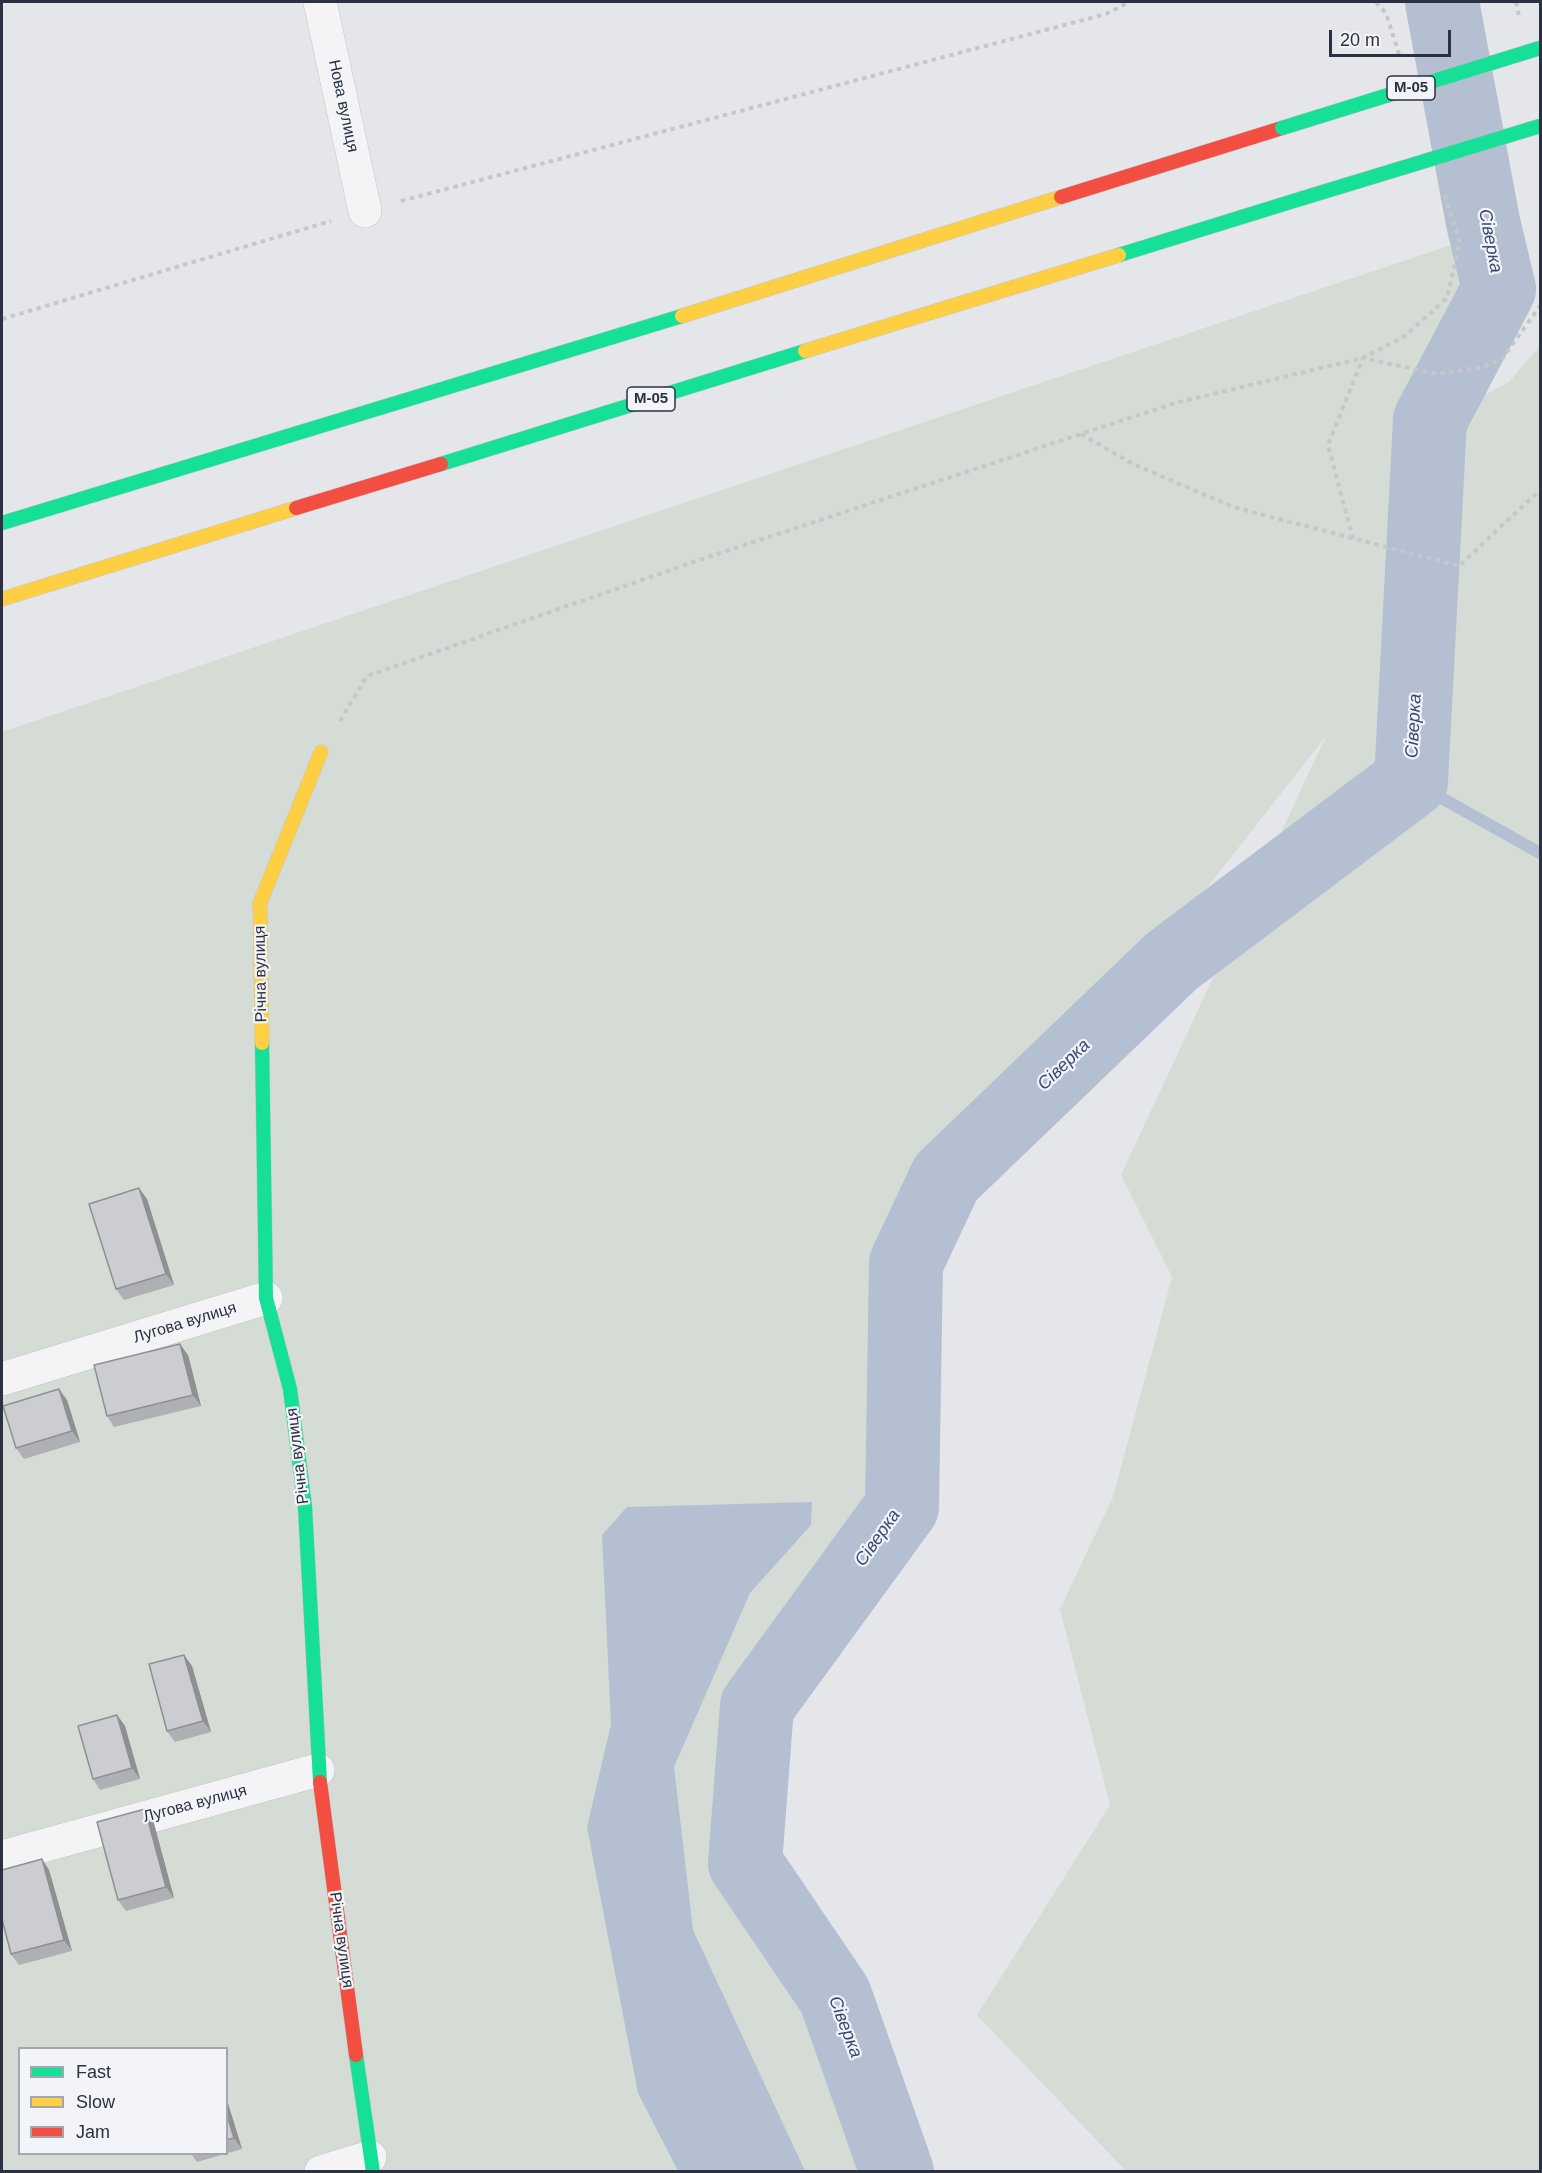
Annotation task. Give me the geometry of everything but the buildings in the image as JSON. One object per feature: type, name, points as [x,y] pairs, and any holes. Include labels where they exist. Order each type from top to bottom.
[{"type":"main road","name":"М-05","points":[[2,523],[657,323],[1540,48]]},
{"type":"main road","name":"М-05","points":[[2,599],[1540,126]]},
{"type":"main road","name":"Річна вулиця","points":[[321,752],[260,903],[266,1298],[290,1389],[305,1507],[318,1770],[372,2164]]},
{"type":"street","name":"Нова вулиця","points":[[320,2],[365,211]]},
{"type":"street","name":"Лугова вулиця","points":[[2,1379],[266,1298]]},
{"type":"street","name":"Лугова вулиця","points":[[2,1857],[318,1770]]},
{"type":"street","points":[[321,2172],[372,2164]]},
{"type":"path","points":[[2,319],[365,211],[1106,14],[1129,2]]},
{"type":"path","points":[[1376,2],[1386,13],[1400,57]]},
{"type":"path","points":[[321,752],[367,676],[696,561],[1175,403],[1363,358],[1406,336],[1448,298],[1460,243],[1443,188]]},
{"type":"path","points":[[1363,358],[1437,374],[1483,367],[1502,359],[1540,306]]},
{"type":"path","points":[[1354,540],[1328,445],[1363,358]]},
{"type":"path","points":[[1081,434],[1133,464],[1233,507],[1459,566],[1540,490]]},
{"type":"shaded area","points":[[1460,242],[1499,289],[1448,414],[1509,382],[1540,346],[1540,2171],[1126,2171],[977,2015],[1110,1805],[1060,1609],[1113,1497],[1172,1277],[1121,1175],[1326,736],[1199,898],[953,1135],[887,1252],[873,1492],[732,1703],[710,1860],[834,2059],[862,2171],[2,2171],[2,732]]},
{"type":"water","points":[[812,1502],[811,1525],[750,1593],[674,1767],[693,1930],[805,2171],[678,2171],[638,2093],[587,1827],[611,1724],[602,1535],[627,1507]]},
{"type":"waterway","name":"Сіверка","points":[[897,2172],[835,1996],[745,1863],[757,1706],[902,1507],[906,1263],[946,1178],[1172,961],[1411,781],[1430,420],[1499,289],[1483,222],[1442,2]]},
{"type":"waterway","points":[[1411,781],[1540,853]]},
{"type":"traffic: fast","points":[[1282,128],[1540,48]]},
{"type":"traffic: fast","points":[[1300,199],[1540,126]]},
{"type":"traffic: fast","points":[[1119,255],[1300,199]]},
{"type":"traffic: fast","points":[[2,523],[682,316]]},
{"type":"traffic: fast","points":[[441,464],[805,351]]},
{"type":"traffic: fast","points":[[262,1043],[266,1298],[290,1389],[305,1507],[320,1782]]},
{"type":"traffic: fast","points":[[356,2055],[373,2172]]},
{"type":"traffic: slow","points":[[682,316],[1061,197]]},
{"type":"traffic: slow","points":[[805,351],[1119,255]]},
{"type":"traffic: slow","points":[[2,599],[296,508]]},
{"type":"traffic: slow","points":[[262,1043],[260,903],[321,752]]},
{"type":"traffic: jam","points":[[1061,197],[1282,128]]},
{"type":"traffic: jam","points":[[296,508],[441,464]]},
{"type":"traffic: jam","points":[[320,1782],[356,2055]]}]
